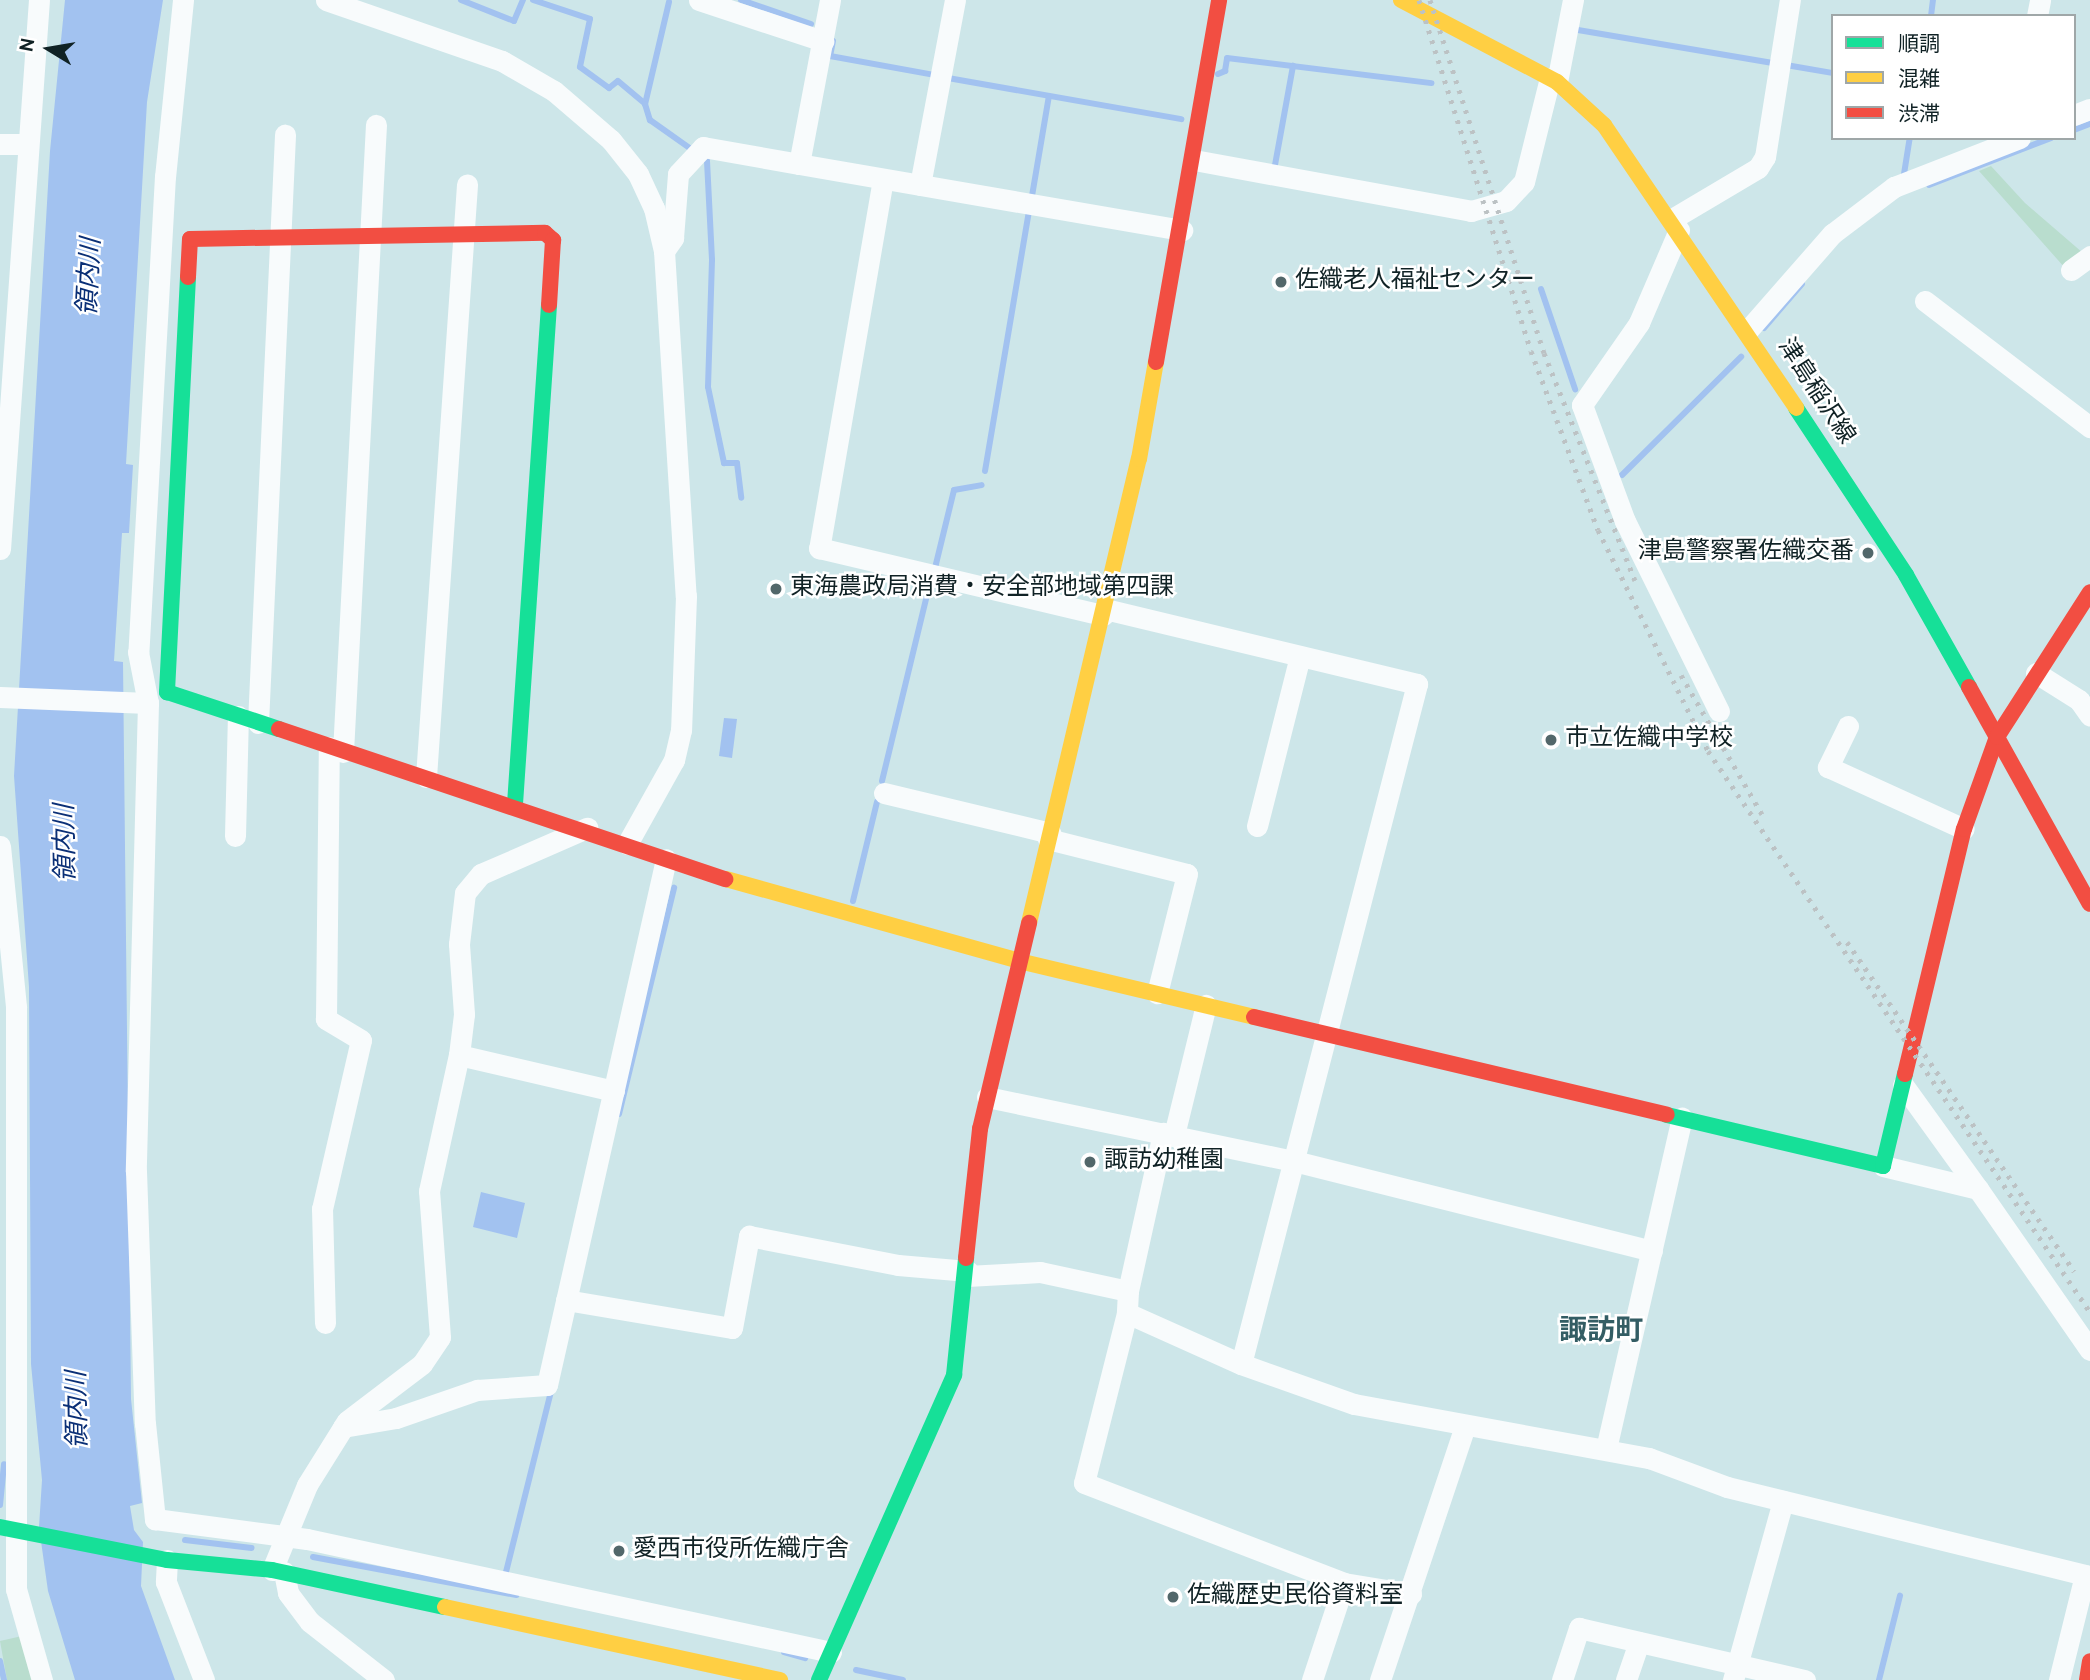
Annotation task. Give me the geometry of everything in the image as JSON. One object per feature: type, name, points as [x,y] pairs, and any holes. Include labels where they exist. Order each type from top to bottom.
[{"type":"street","points":[[0,549],[7,334],[38,0]]},
{"type":"street","points":[[143,679],[138,652],[165,176],[183,0]]},
{"type":"street","points":[[326,0],[502,61],[554,91],[611,140],[638,174],[654,208],[664,251],[686,596],[681,730],[674,760],[627,844]]},
{"type":"street","points":[[699,0],[822,41]]},
{"type":"street","points":[[799,164],[830,0]]},
{"type":"street","points":[[920,185],[955,0]]},
{"type":"street","points":[[819,1680],[954,1375],[987,1097],[1104,612],[1182,230],[1219,0]]},
{"type":"street","name":"津島稲沢線","points":[[1401,0],[1553,80],[1604,125],[1748,330],[1906,575],[2090,904]]},
{"type":"street","points":[[1194,160],[1471,211],[1506,201],[1524,182],[1573,0]]},
{"type":"street","points":[[1719,711],[1625,521],[1582,405],[1639,323],[1676,224],[1758,168],[1765,157],[1790,0]]},
{"type":"street","points":[[325,1323],[321,1209],[361,1040],[326,1019],[336,750],[372,239],[376,125]]},
{"type":"street","points":[[235,836],[248,720],[285,135]]},
{"type":"street","points":[[1748,330],[1832,233],[1894,187],[2014,140]]},
{"type":"street","points":[[0,144],[25,144]]},
{"type":"street","points":[[664,251],[673,238],[678,174],[704,147],[1182,230]]},
{"type":"street","points":[[883,178],[819,548],[1418,684],[1241,1364]]},
{"type":"street","points":[[426,777],[467,184]]},
{"type":"street","points":[[515,804],[553,240],[545,233],[372,239],[190,239],[167,692],[336,750],[587,828],[666,859],[793,901],[1019,961],[1978,1189]]},
{"type":"street","points":[[2071,270],[2090,256]]},
{"type":"street","points":[[1925,301],[2086,416]]},
{"type":"street","points":[[175,574],[143,679],[141,703],[136,1171],[145,1423],[155,1519],[284,1538],[831,1652]]},
{"type":"street","points":[[1883,1166],[1964,829],[1997,737],[2090,592]]},
{"type":"street","points":[[1257,825],[1300,656]]},
{"type":"street","points":[[2036,673],[2079,700],[2090,716]]},
{"type":"street","points":[[1,697],[141,703]]},
{"type":"street","points":[[1848,726],[1828,767],[1964,829]]},
{"type":"street","points":[[884,793],[1187,874],[1157,993]]},
{"type":"street","points":[[384,1680],[310,1622],[288,1593],[278,1571],[284,1538],[307,1485],[343,1427],[437,1349],[441,1312],[429,1191],[459,1055],[464,1014],[459,944],[465,893],[481,874],[587,828]]},
{"type":"street","points":[[0,846],[16,1007],[8,1119],[6,1238],[20,1426],[15,1530],[16,1589],[42,1680]]},
{"type":"street","points":[[343,1427],[396,1418],[477,1390],[547,1385],[666,859]]},
{"type":"street","points":[[1206,1005],[1168,1134],[1128,1291],[1127,1312],[1084,1483],[1344,1583],[1411,1594]]},
{"type":"street","points":[[459,1055],[614,1091]]},
{"type":"street","points":[[1903,1085],[2090,1350]]},
{"type":"street","points":[[987,1097],[1294,1161],[1652,1251]]},
{"type":"street","points":[[1606,1449],[1682,1118]]},
{"type":"street","points":[[566,1300],[732,1328],[749,1236],[898,1265],[967,1274],[1040,1272],[1128,1291]]},
{"type":"street","points":[[1127,1312],[1241,1364],[1354,1404],[1465,1426],[1606,1449],[1783,1501],[2088,1576],[2059,1680]]},
{"type":"street","points":[[1380,1680],[1411,1594],[1465,1426]]},
{"type":"street","points":[[1735,1672],[1783,1501]]},
{"type":"street","points":[[15,1530],[163,1560],[278,1571],[780,1680]]},
{"type":"street","points":[[163,1560],[166,1582],[204,1680]]},
{"type":"street","points":[[1312,1680],[1344,1583]]},
{"type":"street","points":[[1562,1680],[1578,1628],[1639,1642],[1735,1672],[1803,1680]]},
{"type":"street","points":[[1626,1680],[1639,1642]]},
{"type":"street","points":[[2087,1680],[2090,1661]]},
{"type":"green space","points":[[1991,166],[2025,203],[2083,253],[2065,268],[1979,171]]},
{"type":"green space","points":[[22,1636],[34,1680],[7,1680],[0,1641]]},
{"type":"water","name":"領内川","points":[[65,0],[163,0],[147,102],[126,464],[133,465],[129,533],[122,533],[114,661],[123,662],[131,1399],[142,1503],[130,1506],[134,1530],[143,1542],[141,1586],[175,1680],[75,1680],[48,1591],[39,1527],[42,1480],[31,1364],[29,987],[14,776],[50,151]]},
{"type":"water","points":[[724,718],[737,719],[732,758],[719,756]]},
{"type":"water","points":[[481,1192],[525,1203],[517,1238],[473,1227]]},
{"type":"waterway","points":[[461,0],[514,21],[523,0]]},
{"type":"waterway","points":[[533,0],[590,19],[580,67],[609,88],[618,81],[645,104]]},
{"type":"waterway","points":[[741,0],[811,24]]},
{"type":"waterway","points":[[1931,14],[1933,0]]},
{"type":"waterway","points":[[669,2],[645,104],[650,120],[691,149]]},
{"type":"waterway","points":[[1578,30],[1774,63]]},
{"type":"waterway","points":[[833,41],[830,56],[935,75]]},
{"type":"waterway","points":[[1218,74],[1225,71],[1227,58],[1431,83]]},
{"type":"waterway","points":[[1786,65],[1831,73]]},
{"type":"waterway","points":[[1275,165],[1293,66]]},
{"type":"waterway","points":[[948,78],[1181,119]]},
{"type":"waterway","points":[[1032,196],[1049,96]]},
{"type":"waterway","points":[[2076,129],[2090,124]]},
{"type":"waterway","points":[[1904,174],[1910,140]]},
{"type":"waterway","points":[[1929,185],[2046,140]]},
{"type":"waterway","points":[[702,157],[707,161],[712,260],[708,387],[724,463],[737,463],[741,498]]},
{"type":"waterway","points":[[985,471],[1029,212]]},
{"type":"waterway","points":[[1764,328],[1802,284]]},
{"type":"waterway","points":[[1541,289],[1575,389]]},
{"type":"waterway","points":[[1622,475],[1741,357]]},
{"type":"waterway","points":[[935,568],[954,490],[982,485]]},
{"type":"waterway","points":[[882,781],[929,586]]},
{"type":"waterway","points":[[853,901],[877,802]]},
{"type":"waterway","points":[[619,1114],[674,888]]},
{"type":"waterway","points":[[506,1572],[552,1388]]},
{"type":"waterway","points":[[0,1505],[4,1464]]},
{"type":"waterway","points":[[185,1540],[252,1548]]},
{"type":"waterway","points":[[313,1557],[516,1595]]},
{"type":"waterway","points":[[1879,1680],[1900,1596]]},
{"type":"waterway","points":[[784,1652],[805,1658]]},
{"type":"waterway","points":[[0,1661],[4,1680]]},
{"type":"waterway","points":[[856,1670],[903,1680]]},
{"type":"railway","points":[[1419,0],[1531,351],[1598,530],[1708,751],[2090,1312]]},
{"type":"railway","points":[[1430,0],[1544,353],[1635,581]]},
{"type":"railway","points":[[1681,675],[1762,814]]},
{"type":"railway","points":[[1847,942],[2074,1271]]},
{"type":"traffic: fast","points":[[188,277],[167,692],[279,729]]},
{"type":"traffic: fast","points":[[515,804],[549,305]]},
{"type":"traffic: fast","points":[[1796,408],[1906,575],[1969,687]]},
{"type":"traffic: fast","points":[[1667,1115],[1883,1166],[1905,1074]]},
{"type":"traffic: fast","points":[[819,1680],[954,1375],[966,1258]]},
{"type":"traffic: fast","points":[[0,1527],[167,1560],[272,1570],[445,1607]]},
{"type":"traffic: slow","points":[[1401,0],[1557,82],[1604,125],[1796,408]]},
{"type":"traffic: slow","points":[[1029,923],[1139,459],[1156,362]]},
{"type":"traffic: slow","points":[[726,879],[1019,961],[1254,1017]]},
{"type":"traffic: slow","points":[[445,1607],[780,1680]]},
{"type":"traffic: jam","points":[[1156,362],[1219,0]]},
{"type":"traffic: jam","points":[[188,277],[190,239],[545,233],[553,240],[549,305]]},
{"type":"traffic: jam","points":[[1905,1074],[1964,829],[1997,737],[2090,592]]},
{"type":"traffic: jam","points":[[1969,687],[2090,904]]},
{"type":"traffic: jam","points":[[279,729],[726,879]]},
{"type":"traffic: jam","points":[[966,1258],[980,1129],[1029,923]]},
{"type":"traffic: jam","points":[[1254,1017],[1667,1115]]},
{"type":"traffic: jam","points":[[2087,1680],[2090,1661]]},
{"type":"place","name":"佐織老人福祉センター","points":[[1281,282]]},
{"type":"place","name":"津島警察署佐織交番","points":[[1868,553]]},
{"type":"place","name":"東海農政局消費・安全部地域第四課","points":[[776,589]]},
{"type":"place","name":"市立佐織中学校","points":[[1551,740]]},
{"type":"place","name":"諏訪幼稚園","points":[[1090,1162]]},
{"type":"place","name":"愛西市役所佐織庁舎","points":[[619,1551]]},
{"type":"place","name":"佐織歴史民俗資料室","points":[[1173,1597]]},
{"type":"district","name":"諏訪町","points":[[1601,1332]]}]
